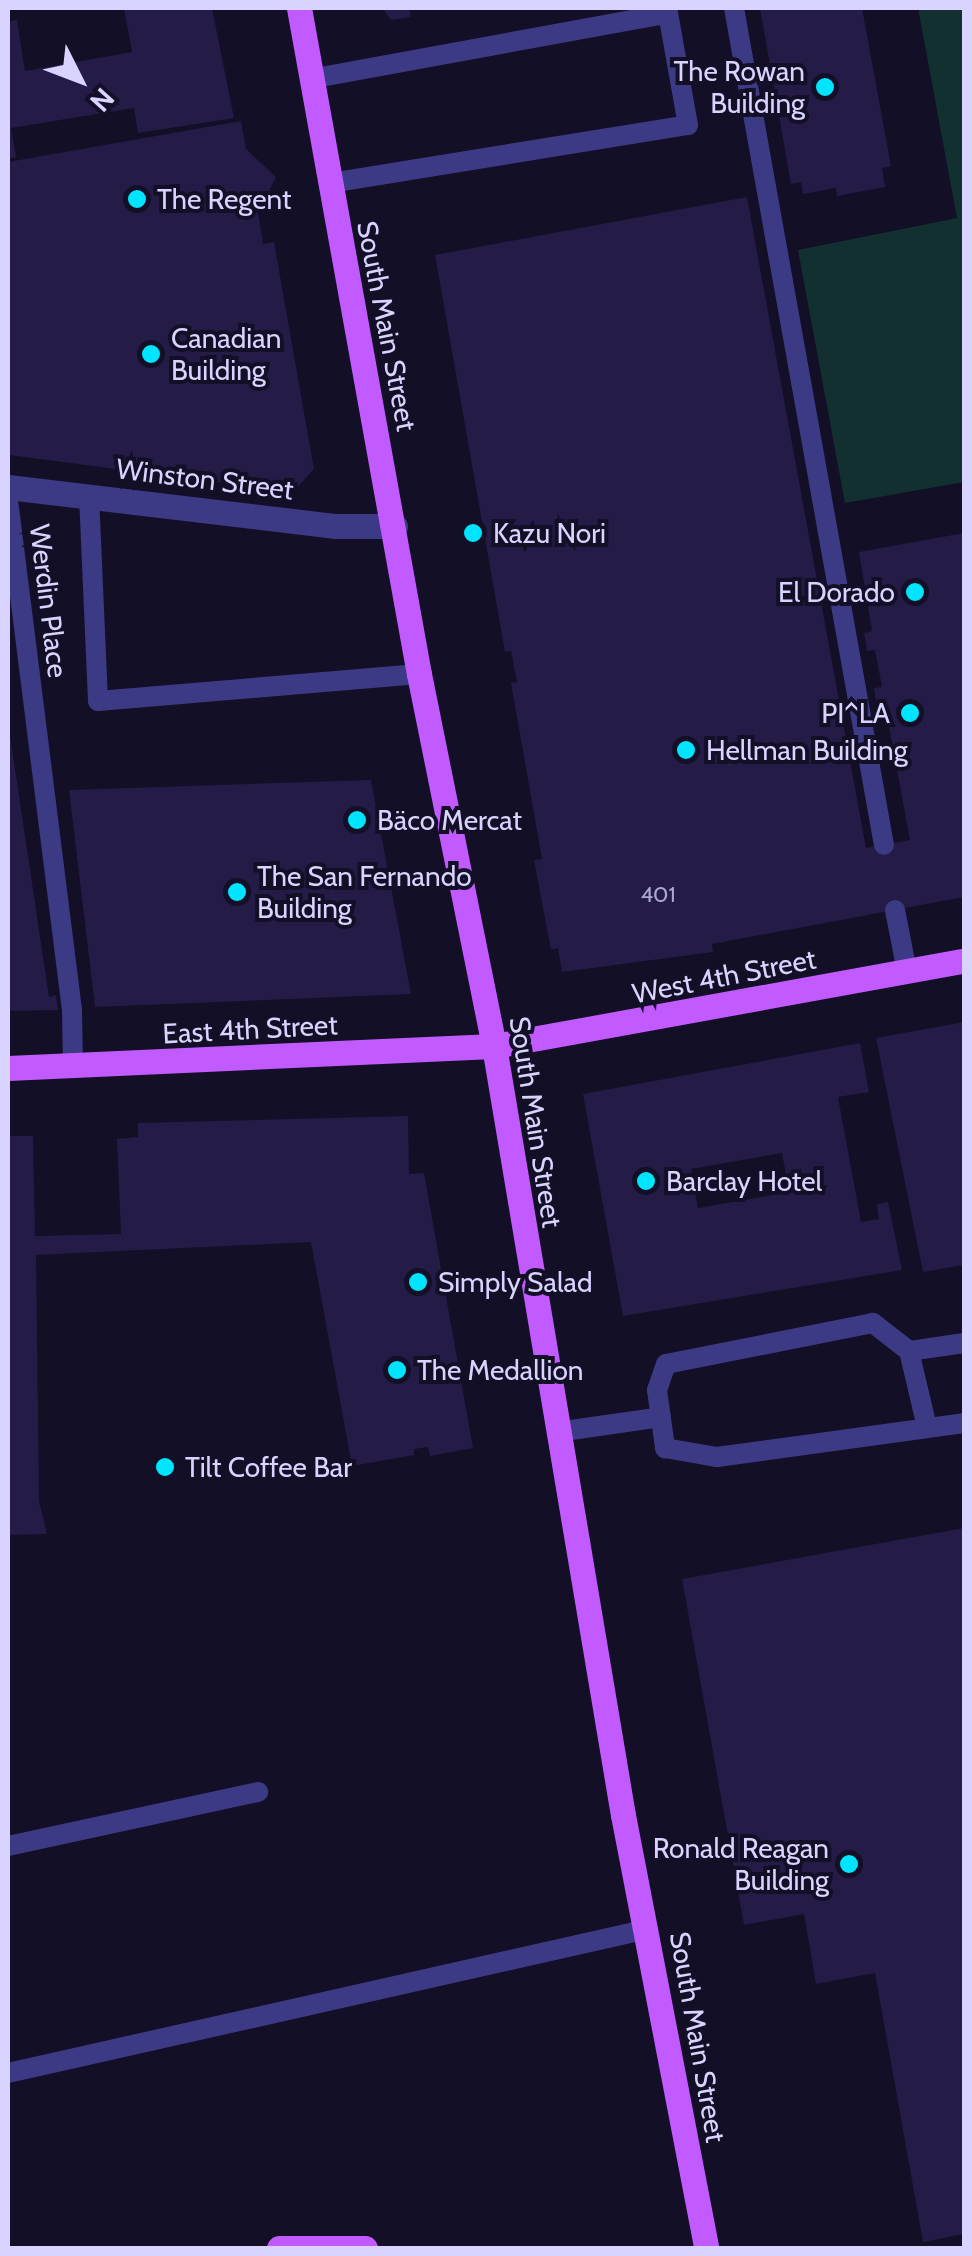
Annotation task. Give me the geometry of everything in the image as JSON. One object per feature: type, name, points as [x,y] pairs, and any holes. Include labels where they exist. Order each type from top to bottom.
[{"type":"main road","name":"South Main Street","points":[[299,8],[419,674],[494,1046],[557,1432],[706,2248]]},
{"type":"main road","name":"West 4th Street","points":[[494,1046],[964,962]]},
{"type":"main road","name":"East 4th Street","points":[[8,1068],[494,1046]]},
{"type":"main road","points":[[278,2248],[365,2248]]},
{"type":"street","name":"Winston Street","points":[[8,487],[336,526],[395,526]]},
{"type":"lane","points":[[734,8],[818,530],[884,845]]},
{"type":"lane","points":[[310,79],[668,12],[688,125],[330,183]]},
{"type":"lane","points":[[88,495],[98,701],[419,674]]},
{"type":"lane","name":"Werdin Place","points":[[8,500],[72,1010],[74,1066]]},
{"type":"lane","points":[[896,910],[907,972]]},
{"type":"lane","points":[[927,1427],[909,1351],[873,1323],[666,1364],[657,1390],[665,1448],[717,1457],[964,1423]]},
{"type":"lane","points":[[909,1351],[964,1343]]},
{"type":"lane","points":[[557,1432],[661,1416]]},
{"type":"lane","points":[[8,1846],[258,1792]]},
{"type":"lane","points":[[8,2072],[648,1929]]},
{"type":"green space","points":[[918,8],[964,8],[964,482],[845,503],[798,250],[957,218]]},
{"type":"building","points":[[124,8],[212,8],[234,118],[138,133],[134,108],[11,128],[16,157],[8,159],[8,22],[17,20],[25,71],[132,52]]},
{"type":"building","points":[[382,8],[409,8],[411,17],[391,20]]},
{"type":"building","name":"The Rowan Building","points":[[760,8],[862,8],[891,166],[882,168],[885,187],[837,196],[836,188],[803,194],[801,182],[791,184]]},
{"type":"building","name":"Canadian Building","points":[[241,121],[246,149],[276,177],[258,213],[263,244],[274,242],[314,469],[293,492],[9,455],[8,162]]},
{"type":"building","points":[[747,197],[866,848],[910,840],[885,705],[877,706],[874,688],[882,687],[875,650],[867,651],[864,633],[872,631],[859,552],[964,533],[964,897],[712,944],[713,952],[562,972],[558,948],[551,950],[534,860],[542,859],[511,683],[517,682],[511,651],[505,652],[435,255]]},
{"type":"building","points":[[8,722],[49,997],[56,995],[58,1010],[8,1011]]},
{"type":"building","name":"The San Fernando Building","points":[[371,780],[411,994],[95,1007],[69,790]]},
{"type":"building","points":[[964,1022],[964,1265],[923,1272],[876,1038]]},
{"type":"building","name":"Barclay Hotel","points":[[860,1043],[869,1092],[838,1097],[861,1222],[879,1219],[877,1204],[888,1202],[902,1270],[623,1316],[583,1094]],"holes":[[[782,1153],[789,1192],[698,1208],[691,1169]]]},
{"type":"building","name":"The Medallion","points":[[408,1116],[409,1174],[424,1173],[473,1448],[430,1456],[428,1447],[414,1449],[414,1455],[352,1466],[311,1242],[36,1255],[39,1501],[47,1534],[8,1535],[8,1136],[33,1136],[35,1236],[121,1234],[117,1139],[138,1137],[138,1123]]},
{"type":"building","name":"Ronald Reagan Building","points":[[964,1528],[964,2234],[923,2242],[875,1973],[816,1984],[804,1914],[744,1925],[682,1579]]},
{"type":"place","name":"The Rowan Building","points":[[825,87]]},
{"type":"place","name":"The Regent","points":[[137,199]]},
{"type":"place","name":"Canadian Building","points":[[151,354]]},
{"type":"place","name":"Kazu Nori","points":[[473,533]]},
{"type":"place","name":"El Dorado","points":[[915,592]]},
{"type":"place","name":"PI^LA","points":[[910,713]]},
{"type":"place","name":"Hellman Building","points":[[686,750]]},
{"type":"place","name":"Bäco Mercat","points":[[357,820]]},
{"type":"place","name":"The San Fernando Building","points":[[237,892]]},
{"type":"place","name":"Barclay Hotel","points":[[646,1181]]},
{"type":"place","name":"Simply Salad","points":[[418,1282]]},
{"type":"place","name":"The Medallion","points":[[397,1370]]},
{"type":"place","name":"Tilt Coffee Bar","points":[[165,1467]]},
{"type":"place","name":"Ronald Reagan Building","points":[[849,1864]]}]
